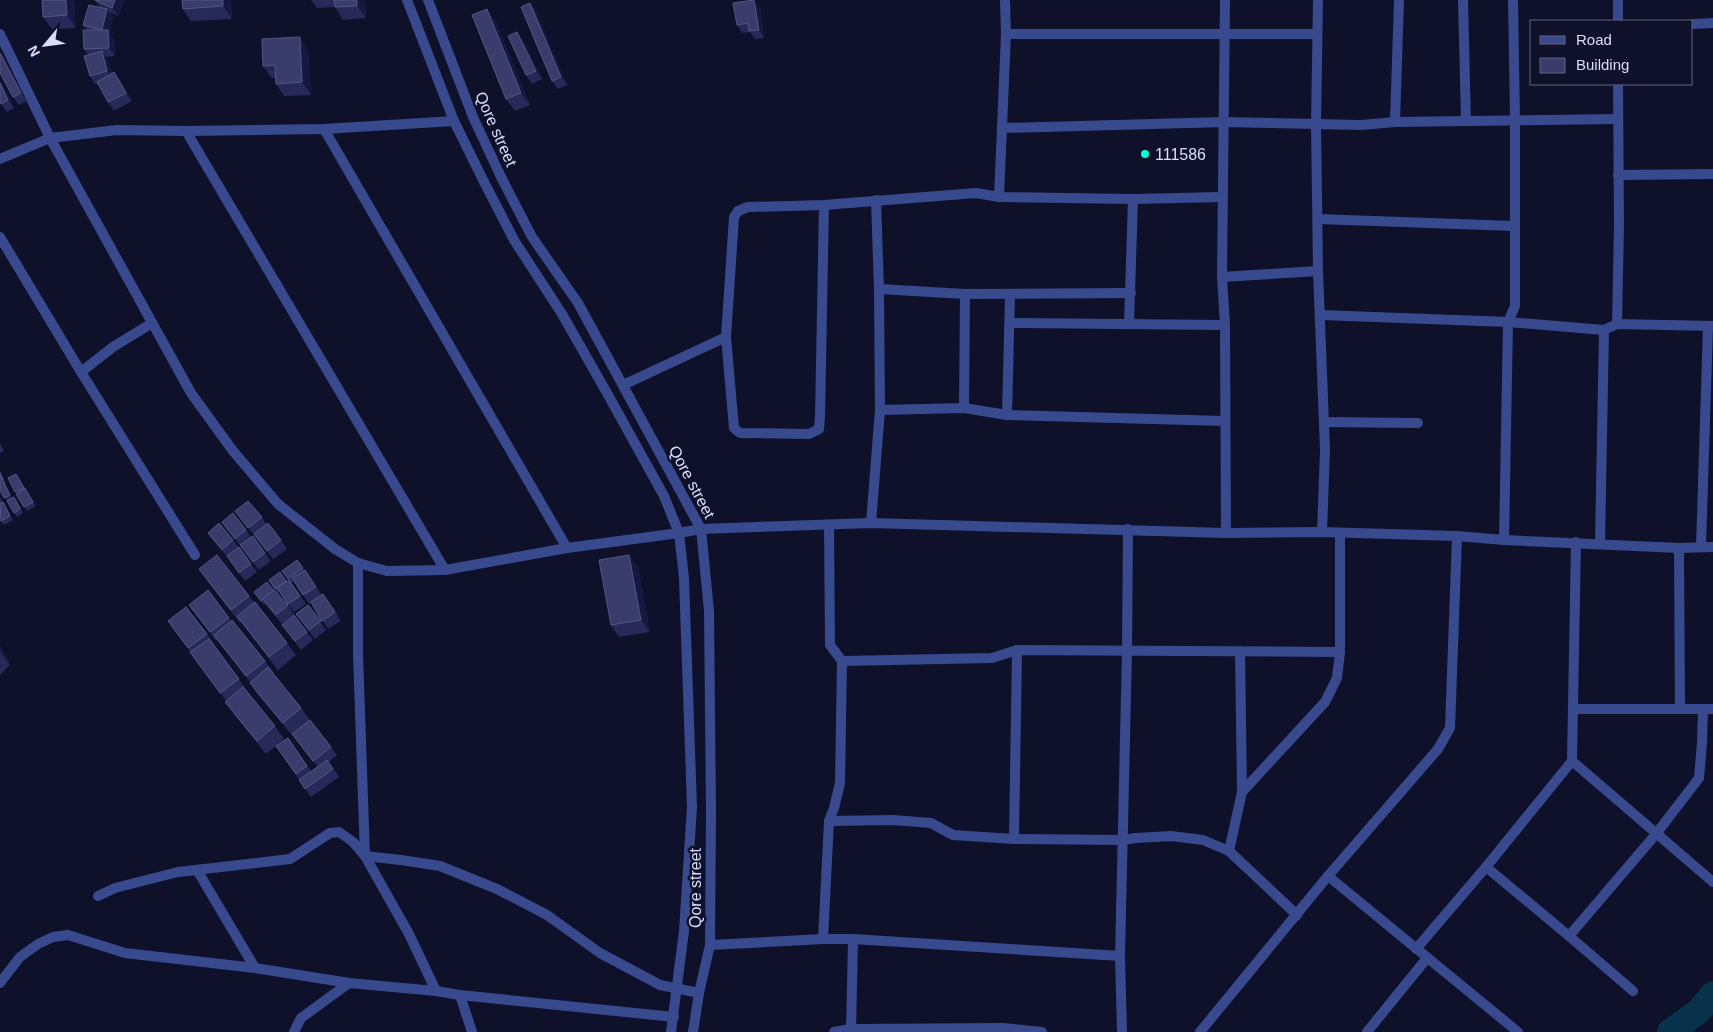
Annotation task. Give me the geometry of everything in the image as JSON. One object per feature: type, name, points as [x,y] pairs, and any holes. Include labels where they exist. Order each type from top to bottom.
[{"type":"street","name":"Qore street","points":[[407,0],[454,121],[514,240],[562,314],[607,393],[664,496],[679,533],[684,578],[692,807],[684,931],[675,988],[674,1017],[671,1032]]},
{"type":"street","name":"Qore street","points":[[428,0],[473,117],[501,177],[532,237],[578,303],[701,529],[708,611],[711,812],[710,945],[699,993],[693,1032]]},
{"type":"street","points":[[999,197],[1006,34],[1005,0]]},
{"type":"street","points":[[1225,0],[1222,277],[1225,325],[1226,533]]},
{"type":"street","points":[[1318,0],[1316,123],[1318,271],[1325,450],[1322,532]]},
{"type":"street","points":[[1395,122],[1399,0]]},
{"type":"street","points":[[1463,0],[1466,121]]},
{"type":"street","points":[[1504,540],[1508,322],[1515,306],[1513,0]]},
{"type":"street","points":[[1618,0],[1618,20]]},
{"type":"street","points":[[1693,24],[1713,23]]},
{"type":"street","points":[[0,34],[50,138],[191,393],[232,451],[278,504],[335,549],[358,563],[387,571],[445,570],[567,548],[701,529],[871,523],[1226,533],[1322,532],[1457,536],[1679,548],[1713,547]]},
{"type":"street","points":[[1006,34],[1317,34]]},
{"type":"street","points":[[1617,324],[1618,85]]},
{"type":"street","points":[[1003,128],[1224,122],[1361,125],[1395,122],[1618,119]]},
{"type":"street","points":[[0,159],[50,138],[117,130],[324,129],[454,121]]},
{"type":"street","points":[[324,129],[567,548]]},
{"type":"street","points":[[186,131],[445,570]]},
{"type":"street","points":[[1618,175],[1713,174]]},
{"type":"street","points":[[824,205],[819,429],[809,434],[740,433],[734,428],[726,337],[734,217],[738,211],[748,208],[824,205],[976,194],[999,197],[1132,199],[1222,197]]},
{"type":"street","points":[[1129,324],[1132,199]]},
{"type":"street","points":[[871,523],[880,410],[876,200]]},
{"type":"street","points":[[1318,219],[1514,226]]},
{"type":"street","points":[[0,237],[81,372],[195,555]]},
{"type":"street","points":[[1222,277],[1318,271]]},
{"type":"street","points":[[879,289],[1010,295],[1130,293]]},
{"type":"street","points":[[964,408],[965,294]]},
{"type":"street","points":[[1008,415],[1010,295]]},
{"type":"street","points":[[1320,315],[1508,322],[1604,330],[1617,324],[1711,326],[1701,547]]},
{"type":"street","points":[[81,372],[113,347],[152,323]]},
{"type":"street","points":[[1011,323],[1225,325]]},
{"type":"street","points":[[1600,544],[1604,330]]},
{"type":"street","points":[[623,385],[726,337]]},
{"type":"street","points":[[880,410],[964,408],[1008,415],[1225,421]]},
{"type":"street","points":[[1324,422],[1418,423]]},
{"type":"street","points":[[823,939],[829,822],[840,783],[842,661],[830,645],[828,525]]},
{"type":"street","points":[[1122,1032],[1120,956],[1128,529]]},
{"type":"street","points":[[1242,792],[1325,702],[1337,678],[1340,652],[1340,533]]},
{"type":"street","points":[[1200,1032],[1328,876],[1438,749],[1450,728],[1457,536]]},
{"type":"street","points":[[1416,949],[1486,868],[1572,761],[1576,542]]},
{"type":"street","points":[[1679,548],[1680,709]]},
{"type":"street","points":[[358,563],[358,654],[365,856]]},
{"type":"street","points":[[842,661],[992,658],[1017,650],[1340,652]]},
{"type":"street","points":[[1014,838],[1017,650]]},
{"type":"street","points":[[1229,851],[1242,792],[1240,651]]},
{"type":"street","points":[[1569,936],[1656,834],[1699,778],[1702,743],[1708,709],[1573,709]]},
{"type":"street","points":[[1572,761],[1713,882]]},
{"type":"street","points":[[829,822],[893,820],[931,823],[953,835],[1014,838],[1122,840],[1171,836],[1203,840],[1229,851],[1297,915]]},
{"type":"street","points":[[98,896],[115,888],[178,872],[290,859],[330,833],[339,832],[353,842],[365,856],[409,934],[436,991]]},
{"type":"street","points":[[365,856],[440,866],[497,889],[547,915],[600,953],[660,985],[699,993]]},
{"type":"street","points":[[1486,868],[1633,991]]},
{"type":"street","points":[[197,870],[255,968]]},
{"type":"street","points":[[1328,876],[1518,1032]]},
{"type":"street","points":[[0,983],[20,957],[38,944],[53,937],[68,935],[126,953],[255,968],[349,983],[674,1017]]},
{"type":"street","points":[[710,945],[853,939],[1120,956]]},
{"type":"street","points":[[850,1030],[853,939]]},
{"type":"street","points":[[1367,1032],[1427,958]]},
{"type":"street","points":[[294,1032],[301,1018],[349,983]]},
{"type":"street","points":[[460,995],[472,1032]]},
{"type":"street","points":[[834,1032],[850,1030],[1003,1028],[1042,1032]]},
{"type":"building","points":[[42,0],[66,0],[67,15],[43,17]]},
{"type":"building","points":[[95,0],[115,0],[112,8]]},
{"type":"building","points":[[182,0],[223,0],[223,6],[183,9]]},
{"type":"building","points":[[334,0],[357,0],[357,6],[335,7]]},
{"type":"building","points":[[754,0],[759,30],[749,31],[748,23],[737,25],[733,3]]},
{"type":"building","points":[[530,3],[561,77],[552,81],[521,7]]},
{"type":"building","points":[[89,5],[107,9],[102,30],[83,25]]},
{"type":"building","points":[[487,9],[521,93],[506,99],[472,15]]},
{"type":"building","points":[[83,30],[108,30],[109,48],[84,49]]},
{"type":"building","points":[[517,32],[536,71],[526,75],[508,36]]},
{"type":"building","points":[[300,37],[302,82],[276,84],[275,65],[263,66],[262,39]]},
{"type":"building","points":[[102,51],[107,71],[90,76],[84,56]]},
{"type":"building","points":[[0,53],[21,93],[13,97],[0,73]]},
{"type":"building","points":[[114,72],[126,93],[108,102],[97,82]]},
{"type":"building","points":[[0,83],[8,100],[1,104],[0,102]]},
{"type":"building","points":[[16,474],[24,488],[15,492],[8,478]]},
{"type":"building","points":[[3,481],[10,495],[4,498],[0,490],[0,483]]},
{"type":"building","points":[[25,488],[33,502],[24,507],[16,494]]},
{"type":"building","points":[[14,497],[20,509],[14,513],[7,501]]},
{"type":"building","points":[[248,501],[262,517],[248,528],[235,511]]},
{"type":"building","points":[[3,502],[10,516],[1,521],[0,504]]},
{"type":"building","points":[[233,513],[246,530],[235,539],[222,522]]},
{"type":"building","points":[[219,523],[233,540],[222,550],[208,533]]},
{"type":"building","points":[[268,523],[281,540],[267,551],[254,534]]},
{"type":"building","points":[[253,536],[265,553],[253,562],[240,545]]},
{"type":"building","points":[[239,547],[251,564],[239,573],[227,556]]},
{"type":"building","points":[[217,555],[249,596],[231,610],[199,569]]},
{"type":"building","points":[[629,555],[641,620],[611,625],[599,560]]},
{"type":"building","points":[[297,560],[303,568],[288,579],[282,571]]},
{"type":"building","points":[[305,570],[316,587],[303,595],[292,578]]},
{"type":"building","points":[[280,572],[286,581],[275,589],[269,580]]},
{"type":"building","points":[[289,580],[300,596],[288,604],[277,588]]},
{"type":"building","points":[[267,582],[273,590],[261,601],[254,592]]},
{"type":"building","points":[[208,590],[229,618],[210,632],[189,605]]},
{"type":"building","points":[[274,590],[288,605],[276,615],[263,599]]},
{"type":"building","points":[[323,594],[335,612],[322,621],[311,602]]},
{"type":"building","points":[[255,602],[287,643],[269,657],[237,616]]},
{"type":"building","points":[[308,605],[321,621],[309,630],[296,614]]},
{"type":"building","points":[[186,607],[207,634],[188,648],[168,621]]},
{"type":"building","points":[[294,615],[307,632],[295,641],[282,625]]},
{"type":"building","points":[[232,620],[265,661],[246,676],[214,635]]},
{"type":"building","points":[[209,639],[239,679],[220,693],[190,652]]},
{"type":"building","points":[[268,667],[301,708],[283,723],[250,683]]},
{"type":"building","points":[[243,687],[275,726],[257,741],[225,702]]},
{"type":"building","points":[[310,720],[331,747],[313,761],[292,734]]},
{"type":"building","points":[[288,738],[307,766],[296,774],[276,746]]},
{"type":"building","points":[[327,760],[333,769],[305,789],[299,780]]},
{"type":"waterway","points":[[1670,1032],[1699,1011],[1713,994]]},
{"type":"place","name":"111586","points":[[1145,154]]}]
